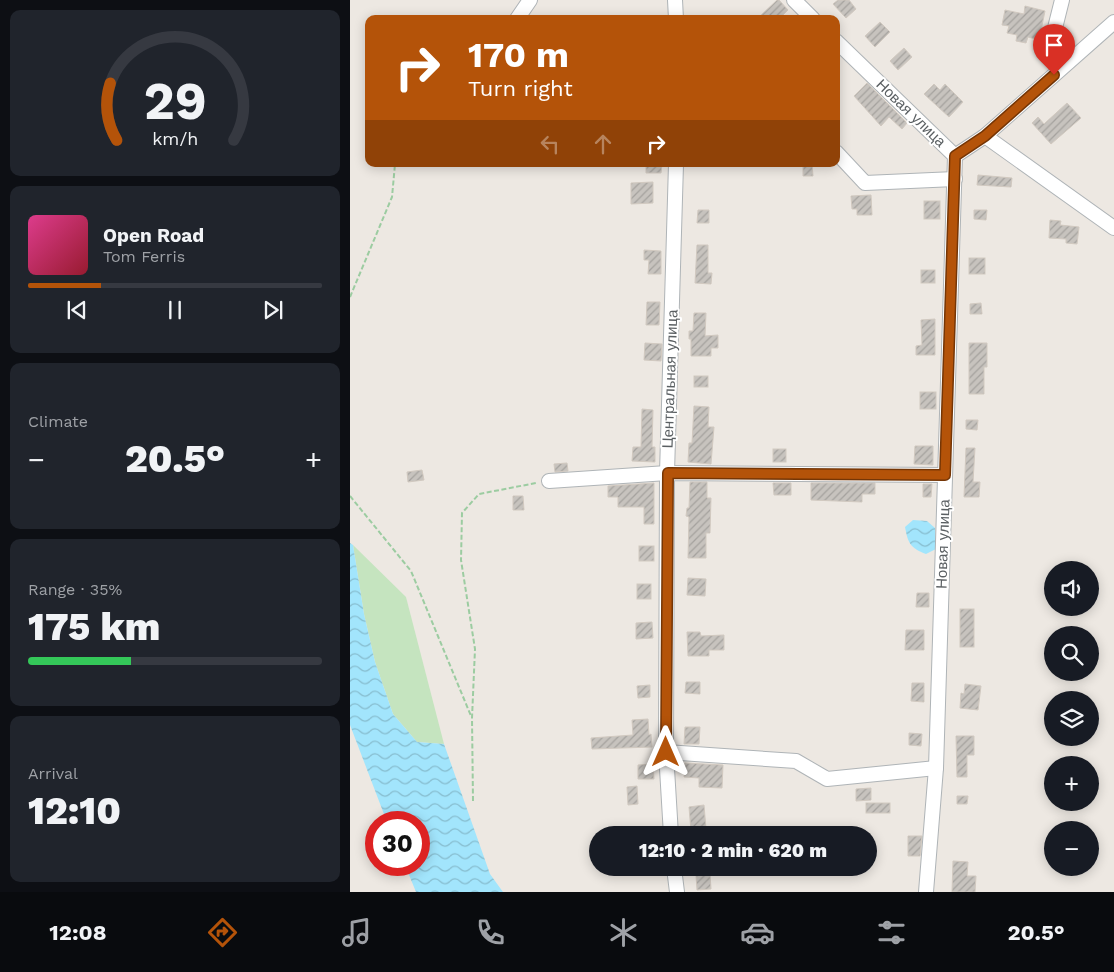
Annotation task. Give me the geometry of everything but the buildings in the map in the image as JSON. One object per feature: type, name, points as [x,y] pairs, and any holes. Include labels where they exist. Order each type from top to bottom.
[{"type":"street","points":[[520,15],[530,0]]},
{"type":"street","points":[[675,0],[676,15]]},
{"type":"street","points":[[794,0],[809,15]]},
{"type":"street","points":[[1062,0],[1052,40],[1068,62]]},
{"type":"street","points":[[955,156],[985,136],[1114,22]]},
{"type":"street","name":"Новая улица","points":[[840,45],[955,156],[936,768],[926,892]]},
{"type":"street","points":[[985,136],[1114,228]]},
{"type":"street","points":[[840,157],[864,184],[955,179]]},
{"type":"street","name":"Центральная улица","points":[[670,826],[666,752],[668,473],[676,167]]},
{"type":"street","points":[[549,481],[668,473],[945,475]]},
{"type":"street","points":[[666,752],[796,761],[827,779],[936,768]]},
{"type":"street","points":[[675,876],[677,892]]},
{"type":"path","points":[[350,297],[392,197],[395,167]]},
{"type":"path","points":[[474,801],[472,718],[475,649],[461,560],[462,513],[479,494],[549,481]]},
{"type":"path","points":[[350,496],[411,571],[472,718]]},
{"type":"green space","points":[[353,545],[406,597],[444,744],[417,742],[393,714],[375,662],[364,614]]},
{"type":"water","points":[[913,520],[927,521],[935,528],[936,549],[926,554],[913,547],[907,537],[905,527]]},
{"type":"water","points":[[350,543],[353,545],[364,614],[375,662],[393,714],[417,742],[444,744],[490,874],[503,892],[416,892],[409,876],[430,876],[430,811],[383,811],[350,725]]},
{"type":"route","points":[[666,752],[668,473],[945,475],[955,156],[985,136],[1054,75]]}]
